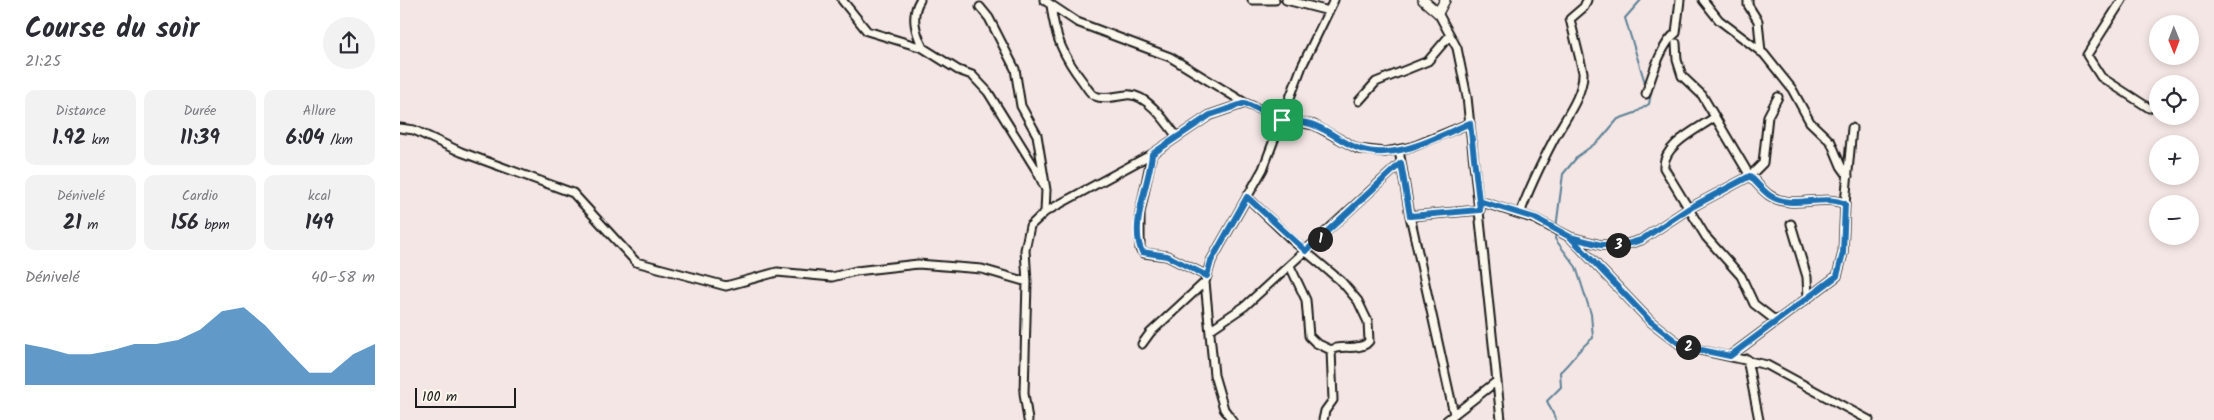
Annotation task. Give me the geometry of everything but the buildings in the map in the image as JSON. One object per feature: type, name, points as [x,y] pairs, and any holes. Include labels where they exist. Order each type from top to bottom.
[{"type":"main road","points":[[1423,0],[1438,13],[1445,0]]},
{"type":"street","points":[[842,0],[866,31],[923,48],[958,70],[972,75],[988,92],[1037,171],[1046,190]]},
{"type":"street","points":[[920,0],[915,7],[914,20],[923,48]]},
{"type":"street","points":[[1044,0],[1076,22],[1170,57],[1245,103],[1282,120],[1314,125],[1358,149],[1371,152],[1412,147],[1470,123]]},
{"type":"street","points":[[1252,0],[1275,0]]},
{"type":"street","points":[[1286,0],[1329,11]]},
{"type":"street","points":[[1232,420],[1224,408],[1214,375],[1206,279],[1211,261],[1263,169],[1302,66],[1334,0]]},
{"type":"street","points":[[1520,214],[1529,189],[1576,99],[1582,81],[1583,72],[1570,19],[1584,7],[1587,0]]},
{"type":"street","points":[[1646,94],[1668,38],[1676,33],[1680,0]]},
{"type":"street","points":[[1748,0],[1748,5],[1758,21],[1762,52]]},
{"type":"street","points":[[2122,0],[2087,55],[2101,78],[2149,108]]},
{"type":"street","points":[[1704,1],[1719,20],[1762,52],[1792,90],[1810,122],[1831,142],[1841,166],[1848,176]]},
{"type":"street","points":[[1051,5],[1054,31],[1058,42],[1067,60],[1092,94],[1104,97],[1133,95],[1159,112],[1177,137]]},
{"type":"street","points":[[980,7],[989,18],[1015,69],[1022,106],[1037,135],[1046,190],[1046,212]]},
{"type":"street","points":[[1438,13],[1457,48],[1470,123],[1501,420]]},
{"type":"street","points":[[1359,101],[1376,82],[1428,61],[1450,35]]},
{"type":"street","points":[[1676,43],[1677,60],[1682,76],[1702,95],[1750,176],[1769,195],[1780,200],[1800,202],[1836,200],[1845,204]]},
{"type":"street","points":[[1479,201],[1535,218],[1570,237],[1601,245],[1624,245],[1641,240],[1688,209],[1750,176],[1763,163],[1768,116],[1778,97]]},
{"type":"street","points":[[1028,420],[1024,393],[1027,282],[1025,250],[1030,226],[1046,212],[1152,154],[1210,115],[1245,103]]},
{"type":"street","points":[[1715,117],[1679,142],[1664,160],[1669,179],[1706,237],[1741,276],[1754,304],[1776,321]]},
{"type":"street","points":[[400,128],[414,130],[461,152],[573,193],[636,262],[726,286],[778,272],[832,277],[918,264],[982,269],[1027,282]]},
{"type":"street","points":[[1730,356],[1837,276],[1843,253],[1845,204],[1852,128]]},
{"type":"street","points":[[1399,150],[1410,216],[1454,414]]},
{"type":"street","points":[[1152,154],[1140,213],[1140,249],[1144,253],[1167,256],[1206,279]]},
{"type":"street","points":[[1211,329],[1245,306],[1401,163]]},
{"type":"street","points":[[1247,197],[1342,282],[1362,306],[1368,322],[1369,336],[1366,344],[1361,347],[1335,348],[1331,350],[1316,343],[1309,336],[1306,300],[1290,266]]},
{"type":"street","points":[[1410,216],[1480,210]]},
{"type":"street","points":[[1791,224],[1807,277],[1808,298]]},
{"type":"street","points":[[1570,237],[1650,321],[1682,346],[1767,365],[1869,420]]},
{"type":"street","points":[[1142,344],[1150,333],[1206,279]]},
{"type":"street","points":[[1324,420],[1325,411],[1333,400],[1331,350]]},
{"type":"street","points":[[1747,359],[1760,420]]},
{"type":"street","points":[[1447,420],[1497,381]]},
{"type":"waterway","points":[[1641,0],[1625,18],[1646,86]]},
{"type":"waterway","points":[[1556,228],[1563,174],[1578,156],[1600,140],[1618,119],[1635,113],[1649,104],[1651,93],[1649,90]]},
{"type":"waterway","points":[[1556,232],[1555,239],[1576,267],[1591,314],[1593,338],[1560,372],[1561,387],[1547,401],[1556,420]]},
{"type":"route","points":[[1282,120],[1245,103],[1210,115],[1152,154],[1140,213],[1139,239],[1142,252],[1167,256],[1207,276],[1211,261],[1247,197],[1306,251],[1401,163],[1410,216],[1480,210],[1479,201],[1535,218],[1570,237],[1650,321],[1682,346],[1730,356],[1837,276],[1843,253],[1845,204],[1836,200],[1800,202],[1780,200],[1769,195],[1750,176],[1742,182],[1688,209],[1641,240],[1624,245],[1601,245],[1570,237],[1535,218],[1520,214],[1479,201],[1470,123],[1412,147],[1385,152],[1371,152],[1358,149],[1314,125],[1282,120]]}]
